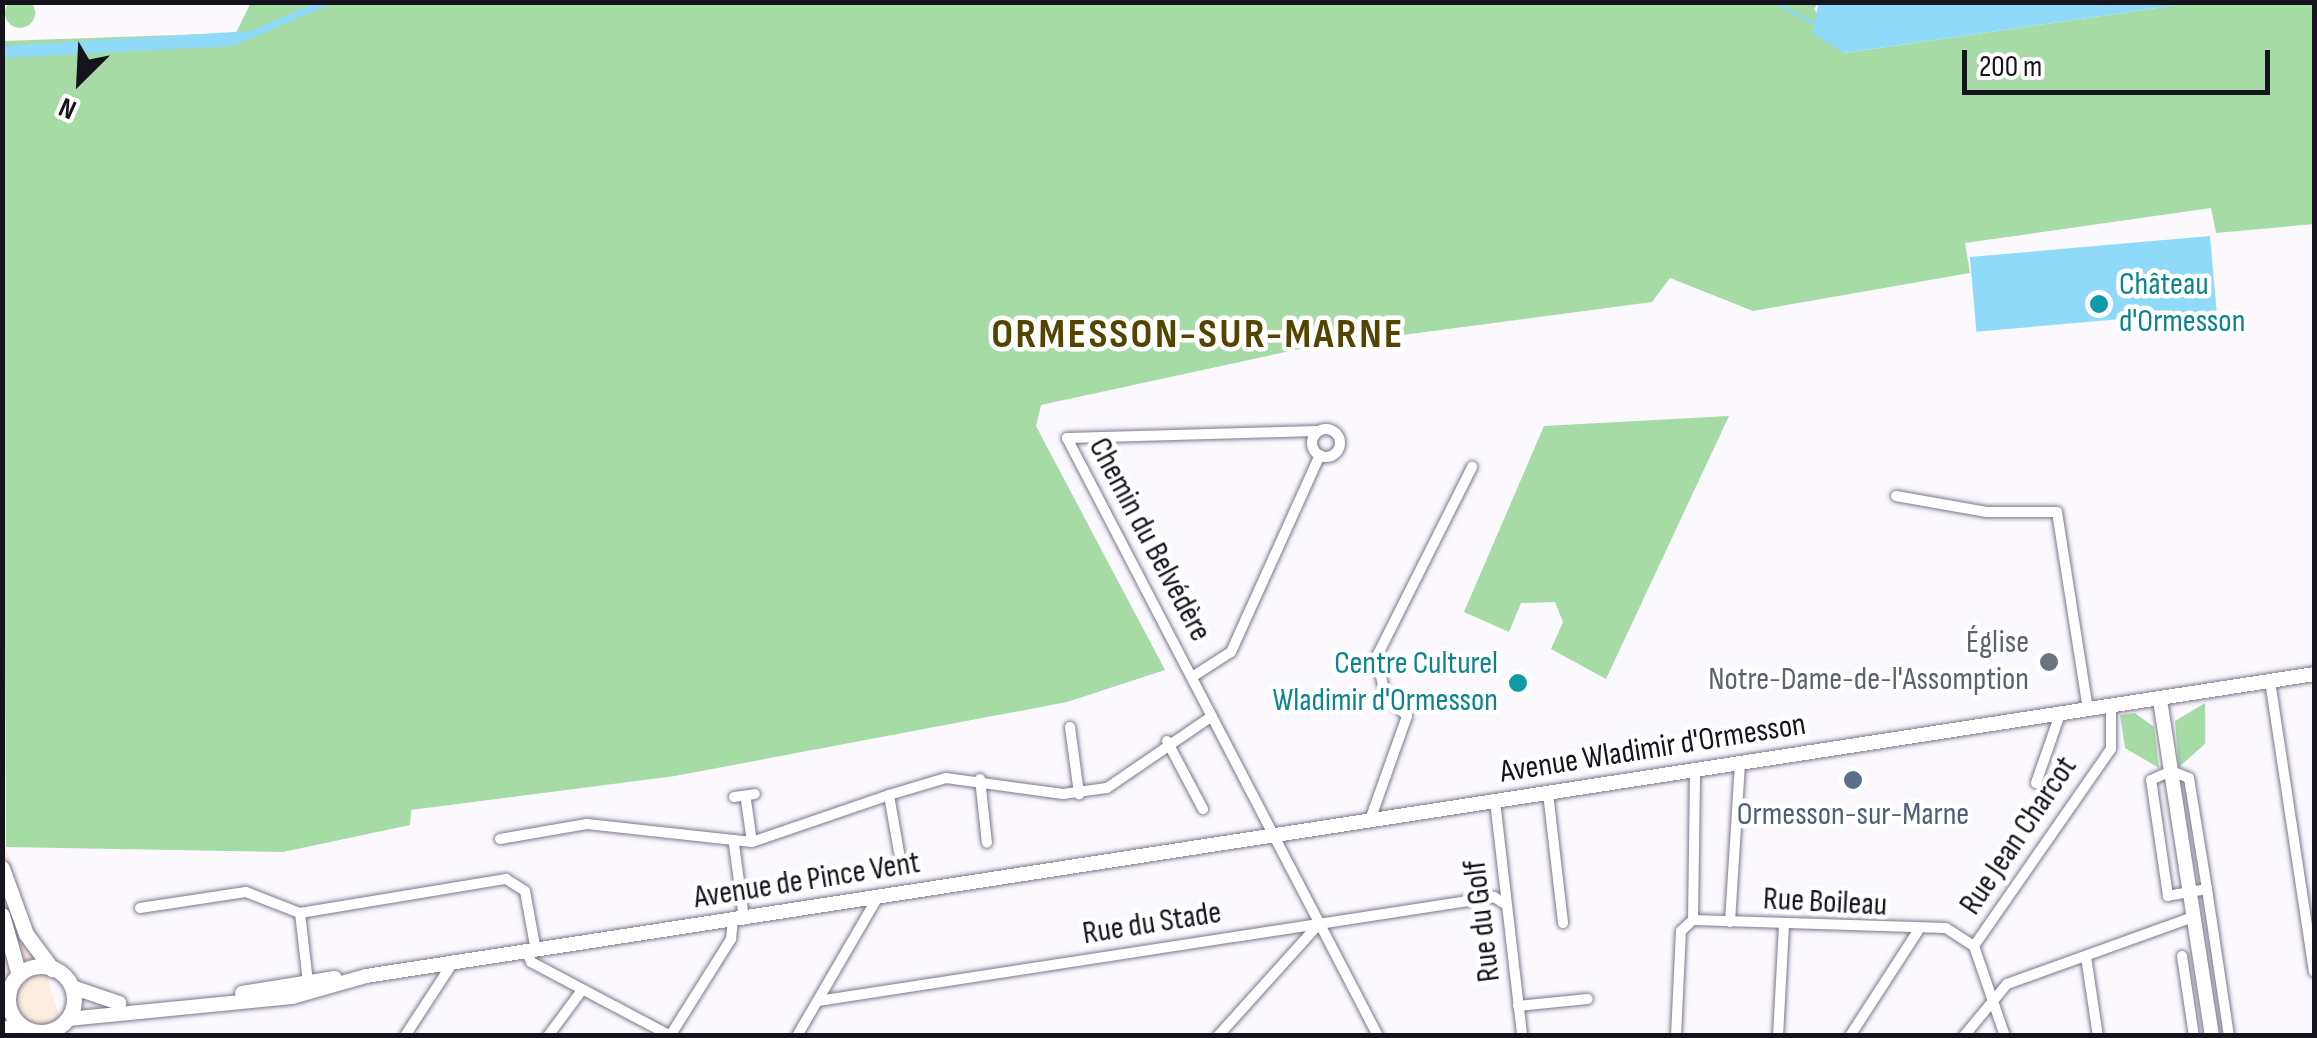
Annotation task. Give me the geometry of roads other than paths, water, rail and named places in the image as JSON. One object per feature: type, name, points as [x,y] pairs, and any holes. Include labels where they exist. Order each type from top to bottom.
[{"type":"main road","name":"Avenue Wladimir d'Ormesson","points":[[1273,835],[2314,674]]},
{"type":"main road","points":[[2160,700],[2212,1036]]},
{"type":"main road","name":"Avenue de Pince Vent","points":[[63,1027],[145,1006],[232,997],[308,982],[349,980],[1273,835]]},
{"type":"main road","points":[[2,868],[26,934],[72,987],[63,1027],[40,1034],[21,1026],[2,1029]]},
{"type":"main road","points":[[2,915],[19,975],[6,1002],[21,1026]]},
{"type":"main road","points":[[19,975],[52,968]]},
{"type":"main road","name":"Avenue de Pince Vent","points":[[232,997],[292,997],[349,980]]},
{"type":"main road","name":"Avenue de Pince Vent","points":[[72,987],[145,1006]]},
{"type":"street","points":[[1192,677],[1231,652],[1320,455],[1318,431],[1334,431],[1340,444],[1320,455]]},
{"type":"street","name":"Chemin du Belvédère","points":[[1318,431],[1067,438],[1378,1036]]},
{"type":"street","points":[[1370,820],[1408,716],[1385,695],[1377,656],[1472,468]]},
{"type":"street","points":[[1896,496],[1987,512],[2058,512],[2088,710]]},
{"type":"street","points":[[2270,681],[2314,972]]},
{"type":"street","name":"Rue Jean Charcot","points":[[2005,1036],[1996,991],[1974,946],[2110,749],[2111,706]]},
{"type":"street","points":[[2036,784],[2060,714]]},
{"type":"street","points":[[500,839],[602,824],[734,844],[752,842],[889,795],[980,779],[1079,794],[1132,775],[1167,741],[1212,716]]},
{"type":"street","points":[[1070,727],[1079,794]]},
{"type":"street","points":[[1167,741],[1202,810]]},
{"type":"street","points":[[1730,922],[1740,763]]},
{"type":"street","points":[[1676,1036],[1681,931],[1693,920],[1695,770]]},
{"type":"street","points":[[2171,771],[2188,778],[2229,1036]]},
{"type":"street","points":[[980,779],[987,843]]},
{"type":"street","points":[[1548,792],[1563,924]]},
{"type":"street","points":[[889,795],[899,852]]},
{"type":"street","points":[[745,797],[752,842]]},
{"type":"street","name":"Rue du Golf","points":[[1494,801],[1522,1036]]},
{"type":"street","points":[[140,908],[246,892],[300,913],[506,879],[525,891],[532,951],[582,990],[670,1035],[731,939],[738,920],[734,844]]},
{"type":"street","points":[[1504,884],[1494,897],[1507,905]]},
{"type":"street","points":[[2190,893],[2207,889]]},
{"type":"street","points":[[796,1036],[878,897]]},
{"type":"street","name":"Rue du Stade","points":[[818,1001],[1494,897]]},
{"type":"street","points":[[300,913],[308,982]]},
{"type":"street","points":[[1964,1036],[1996,991],[2193,917]]},
{"type":"street","name":"Rue Boileau","points":[[1693,920],[1918,931],[1946,928],[1974,946]]},
{"type":"street","points":[[1218,1036],[1319,924]]},
{"type":"street","points":[[1778,1036],[1784,925]]},
{"type":"street","points":[[1850,1036],[1918,931]]},
{"type":"street","points":[[2182,956],[2194,1036]]},
{"type":"street","points":[[2086,957],[2098,1036]]},
{"type":"street","points":[[405,1036],[452,964]]},
{"type":"street","points":[[548,1036],[582,990]]},
{"type":"street","points":[[2188,994],[2222,990]]},
{"type":"street","points":[[1518,1006],[1588,999]]},
{"type":"water","points":[[318,2],[333,3],[233,46],[3,58],[3,46],[250,31]]},
{"type":"water","points":[[1819,2],[2192,3],[1844,53],[1812,33]]},
{"type":"water","points":[[2210,236],[2217,311],[1976,332],[1970,257]]},
{"type":"waterway","points":[[1775,2],[1813,23]]},
{"type":"place","name":"Château d'Ormesson","points":[[2099,304]]},
{"type":"place","name":"Église Notre-Dame-de-l'Assomption","points":[[2049,662]]},
{"type":"place","name":"Centre Culturel Wladimir d'Ormesson","points":[[1518,683]]},
{"type":"place","name":"Ormesson-sur-Marne","points":[[1853,780]]},
{"type":"district","name":"ORMESSON-SUR-MARNE","points":[[1198,335]]}]
